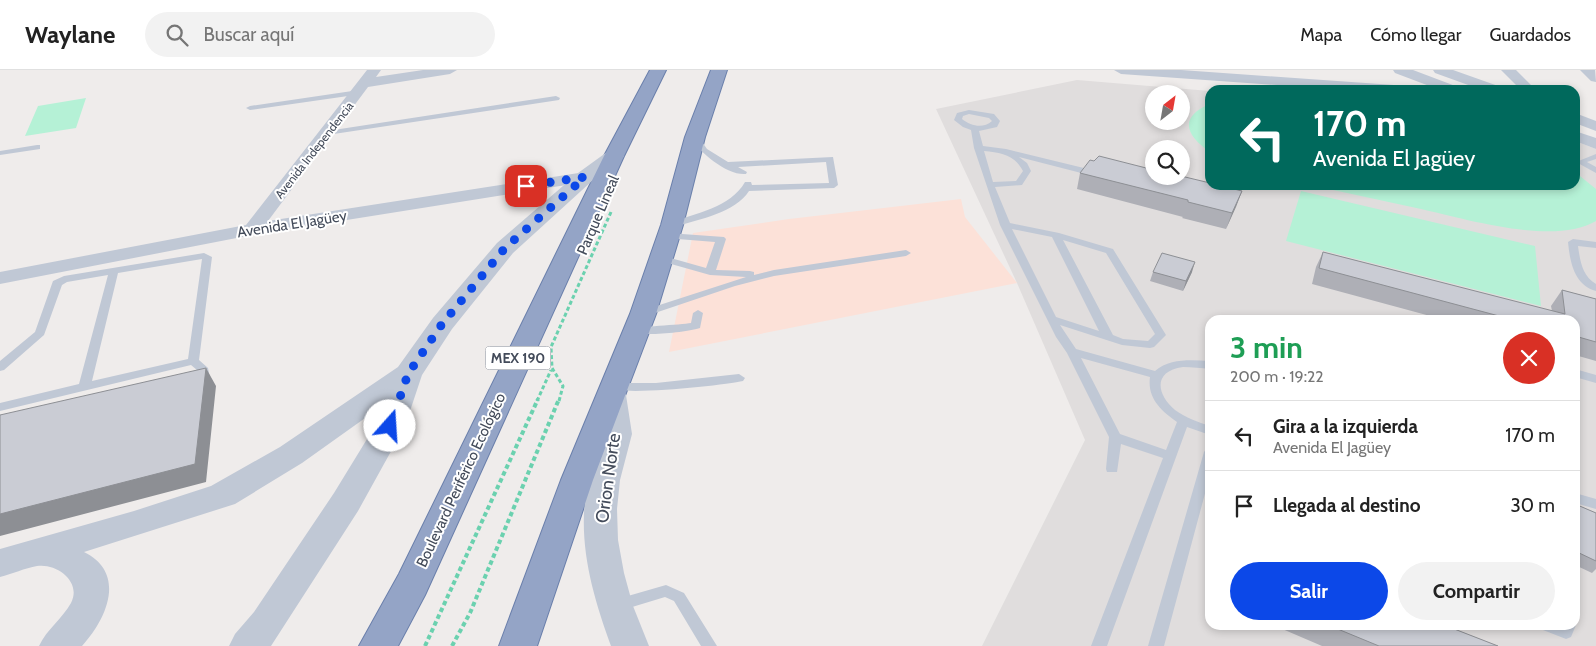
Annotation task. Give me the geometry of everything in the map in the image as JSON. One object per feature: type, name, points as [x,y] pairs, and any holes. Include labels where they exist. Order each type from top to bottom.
[{"type":"highway","name":"Boulevard Periférico Ecológico","points":[[378,646],[412,584],[614,156],[658,70]]},
{"type":"highway","points":[[518,646],[577,480],[640,322],[667,240],[695,137],[719,70]]},
{"type":"street","points":[[367,82],[450,70]]},
{"type":"street","points":[[1121,70],[1245,74],[1332,85]]},
{"type":"street","points":[[1323,70],[1332,85]]},
{"type":"street","points":[[1400,70],[1440,85]]},
{"type":"street","points":[[1440,70],[1482,85]]},
{"type":"street","points":[[1508,70],[1524,85]]},
{"type":"street","points":[[1587,70],[1596,78]]},
{"type":"street","name":"Avenida Independencia","points":[[252,230],[367,82]]},
{"type":"street","points":[[1580,120],[1596,126]]},
{"type":"street","points":[[1580,138],[1596,144]]},
{"type":"street","points":[[248,646],[266,623],[346,502],[390,426],[408,374],[442,324],[505,248],[585,177],[614,156]]},
{"type":"street","name":"Avenida El Jagüey","points":[[0,278],[252,230],[585,177]]},
{"type":"street","points":[[0,563],[223,495],[290,455],[408,374]]},
{"type":"street","name":"Orion Norte","points":[[614,391],[616,434],[604,480],[600,509],[601,540],[606,574],[615,606],[630,646]]},
{"type":"street","points":[[40,552],[54,554],[76,564],[89,573],[93,584],[92,597],[83,617],[58,646]]},
{"type":"lane","points":[[250,108],[367,82]]},
{"type":"lane","points":[[327,133],[556,98]]},
{"type":"lane","points":[[975,129],[978,148],[1005,225],[1052,319],[1072,352],[1115,437],[1112,468]]},
{"type":"lane","points":[[695,137],[704,151],[725,165],[743,172]]},
{"type":"lane","points":[[0,153],[38,147]]},
{"type":"lane","points":[[978,148],[1006,151],[1089,172]]},
{"type":"lane","points":[[992,185],[1019,183],[1027,172],[1024,164],[1006,151]]},
{"type":"lane","points":[[1596,156],[1580,162],[1596,170]]},
{"type":"lane","points":[[667,240],[734,202],[744,194],[748,186],[834,185],[830,159],[725,165]]},
{"type":"lane","points":[[1005,225],[1056,234],[1110,251],[1161,335],[1150,345],[1133,344],[1052,319]]},
{"type":"lane","points":[[1056,234],[1108,337]]},
{"type":"lane","points":[[667,240],[721,239],[710,272]]},
{"type":"lane","points":[[667,240],[696,270],[734,275],[774,273]]},
{"type":"lane","points":[[1596,245],[1573,242],[1580,276],[1589,286],[1596,288]]},
{"type":"lane","points":[[640,322],[731,284],[774,273],[906,253]]},
{"type":"lane","points":[[0,367],[40,333],[57,283],[64,279],[207,257],[193,361]]},
{"type":"lane","points":[[84,388],[114,271]]},
{"type":"lane","points":[[640,322],[663,330],[696,326],[698,313]]},
{"type":"lane","points":[[1072,352],[1156,375]]},
{"type":"lane","points":[[193,361],[202,368],[204,378]]},
{"type":"lane","points":[[0,407],[193,361]]},
{"type":"lane","points":[[1205,363],[1178,363],[1165,368],[1156,375],[1153,386],[1157,398],[1167,411],[1183,422],[1205,429]]},
{"type":"lane","points":[[1580,374],[1596,379]]},
{"type":"lane","points":[[614,391],[740,378]]},
{"type":"lane","points":[[1099,646],[1183,422]]},
{"type":"lane","points":[[1115,437],[1170,456]]},
{"type":"lane","points":[[1156,646],[1205,470]]},
{"type":"lane","points":[[1580,499],[1596,504]]},
{"type":"lane","points":[[615,606],[666,591],[678,597],[709,646]]},
{"type":"path","name":"Parque Lineal","points":[[452,646],[470,614],[556,411],[563,386],[551,370],[549,360],[551,347],[612,210]]},
{"type":"path","name":"Parque Lineal","points":[[425,646],[551,370]]},
{"type":"shaded area","points":[[1077,80],[1145,86],[1145,130],[1190,130],[1190,89],[1205,91],[1205,190],[1580,190],[1580,143],[1596,149],[1596,646],[982,646],[1085,440],[1017,283],[936,109]]},
{"type":"shaded area","points":[[961,199],[965,217],[1017,283],[669,352],[693,233],[789,219]]},
{"type":"green space","points":[[86,98],[76,128],[25,136],[38,106]]},
{"type":"green space","points":[[1205,106],[1205,148],[1195,140],[1191,133],[1190,121],[1193,115]]},
{"type":"green space","points":[[1580,176],[1596,189],[1596,221],[1578,228],[1557,231],[1534,231],[1485,224],[1333,190],[1580,190]]},
{"type":"green space","points":[[1301,191],[1535,246],[1541,306],[1286,241]]},
{"type":"building","points":[[1099,156],[1145,168],[1145,185],[1190,185],[1190,178],[1205,182],[1205,190],[1242,191],[1232,213],[1080,173],[1090,160],[1094,161]]},
{"type":"building","points":[[1323,252],[1565,314],[1562,290],[1596,299],[1596,342],[1580,337],[1580,315],[1495,315],[1319,268]]},
{"type":"building","points":[[1162,253],[1195,262],[1186,281],[1153,272]]},
{"type":"building","points":[[206,368],[195,464],[0,514],[0,415]]},
{"type":"building","points":[[1580,506],[1596,513],[1596,561],[1580,553]]},
{"type":"building","points":[[1340,630],[1457,630],[1498,646],[1379,646]]},
{"type":"route","points":[[390,426],[408,374],[442,324],[505,248],[585,177],[526,186]]}]
